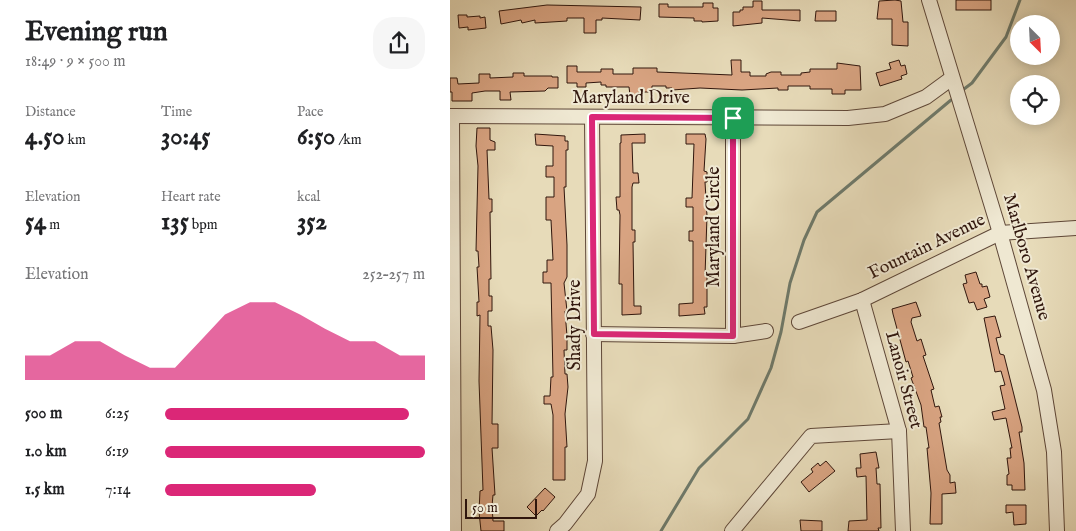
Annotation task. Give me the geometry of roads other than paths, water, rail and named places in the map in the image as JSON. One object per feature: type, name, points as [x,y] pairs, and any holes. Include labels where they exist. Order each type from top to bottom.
[{"type":"street","name":"Marlboro Avenue","points":[[928,0],[1000,233],[1044,390],[1054,452],[1057,531]]},
{"type":"street","name":"Maryland Drive","points":[[451,116],[848,118],[885,114],[926,97],[952,78]]},
{"type":"street","points":[[451,116],[454,531]]},
{"type":"street","name":"Shady Drive","points":[[561,528],[588,494],[595,461],[592,117]]},
{"type":"street","name":"Maryland Circle","points":[[733,118],[733,336]]},
{"type":"street","name":"Fountain Avenue","points":[[799,322],[862,300],[1000,233],[1076,228]]},
{"type":"street","name":"Lanoir Street","points":[[862,300],[899,431],[903,531]]},
{"type":"street","points":[[594,334],[733,336],[766,331]]},
{"type":"street","points":[[732,531],[811,436],[899,431]]},
{"type":"waterway","points":[[964,89],[972,83],[1006,37],[1020,0]]},
{"type":"waterway","points":[[661,531],[699,468],[748,419],[771,368],[781,332],[790,283],[804,240],[817,212],[951,100]]}]
